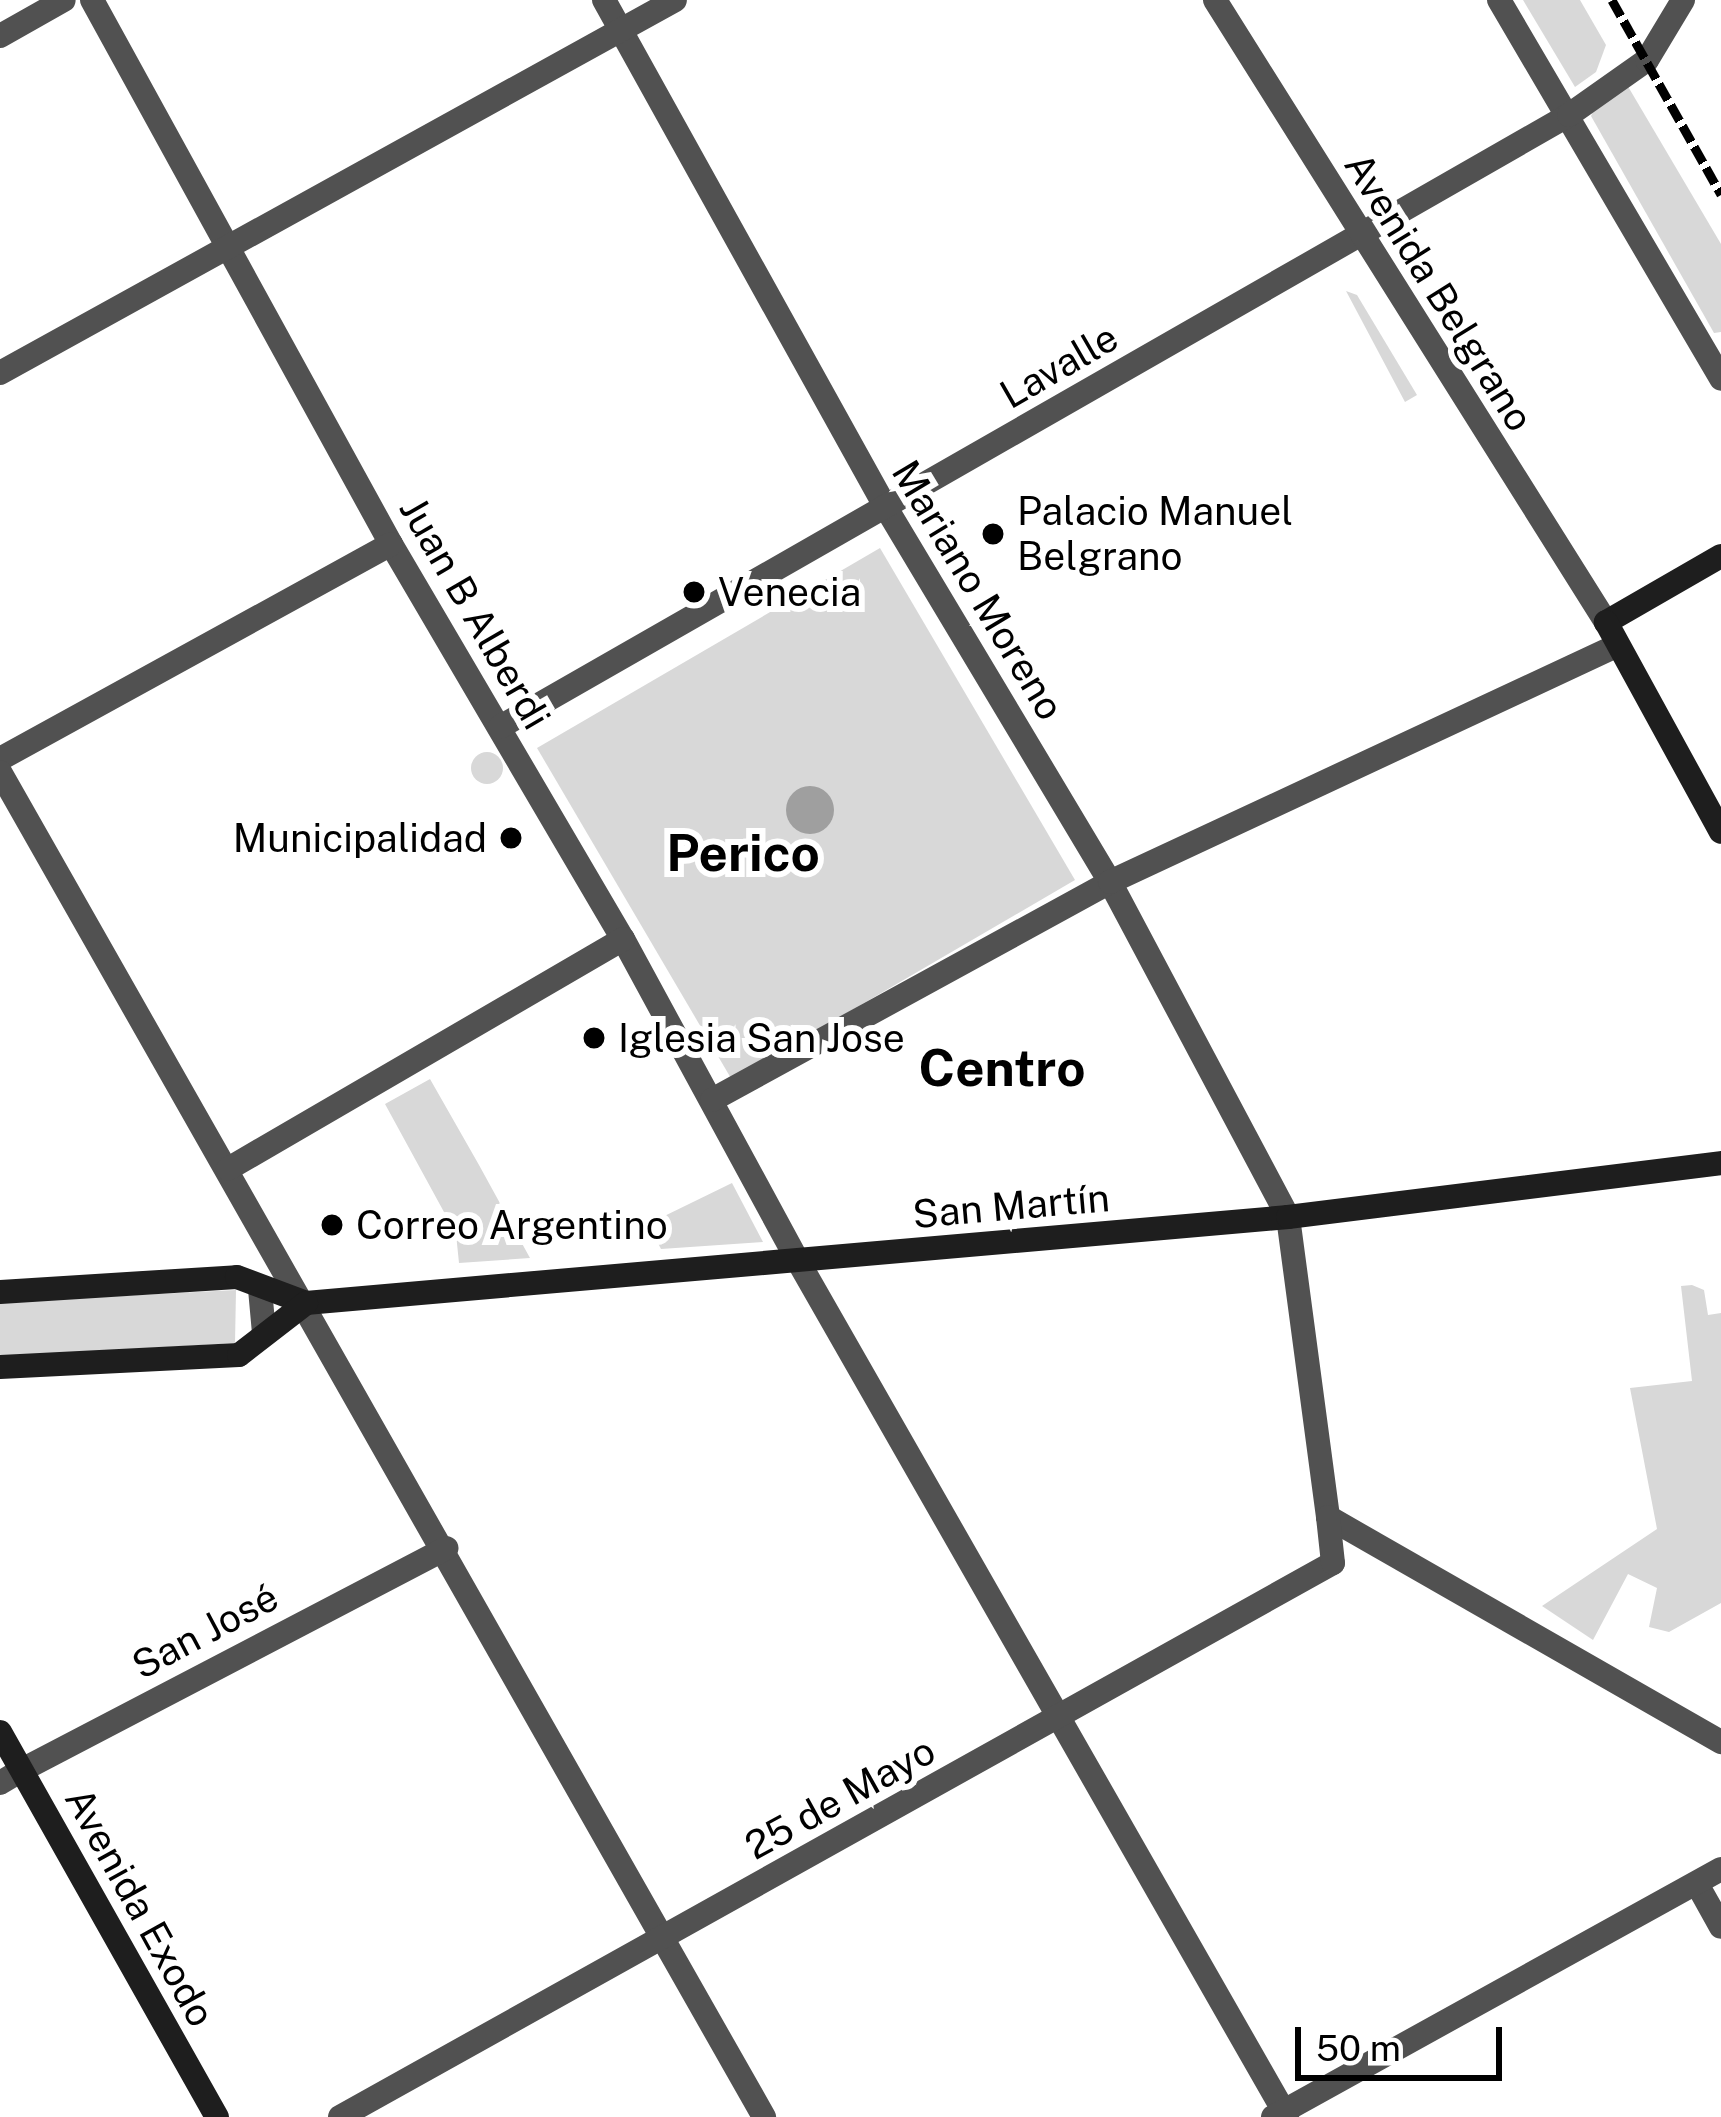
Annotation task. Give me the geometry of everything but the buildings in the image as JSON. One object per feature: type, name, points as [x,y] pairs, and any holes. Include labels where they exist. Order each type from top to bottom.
[{"type":"main road","points":[[1721,556],[1606,622],[1721,832]]},
{"type":"main road","name":"San Martín","points":[[0,1292],[237,1277],[306,1303],[1288,1217],[1721,1163]]},
{"type":"main road","points":[[0,1367],[239,1355],[306,1303]]},
{"type":"main road","name":"Avenida Exodo","points":[[0,1732],[11,1777],[217,2117]]},
{"type":"street","points":[[0,36],[64,0]]},
{"type":"street","name":"Juan B Alberdi","points":[[92,0],[391,544],[623,939],[798,1262],[1281,2115]]},
{"type":"street","name":"Mariano Moreno","points":[[604,0],[885,506],[1111,882],[1288,1217]]},
{"type":"street","points":[[0,374],[675,0]]},
{"type":"street","name":"Avenida Belgrano","points":[[1215,0],[1606,622]]},
{"type":"street","points":[[1499,0],[1721,379]]},
{"type":"street","name":"Lavalle","points":[[500,727],[1569,115],[1647,60],[1683,0]]},
{"type":"street","points":[[0,759],[391,544]]},
{"type":"street","points":[[712,1100],[1111,882],[1616,646]]},
{"type":"street","points":[[0,772],[446,1548],[764,2117]]},
{"type":"street","points":[[227,1169],[623,939]]},
{"type":"street","points":[[1288,1217],[1333,1563]]},
{"type":"street","points":[[260,1289],[257,1323],[264,1334]]},
{"type":"street","points":[[1328,1516],[1721,1742]]},
{"type":"street","name":"25 de Mayo","points":[[340,2117],[1365,1541]]},
{"type":"street","name":"San José","points":[[11,1777],[446,1548]]},
{"type":"street","points":[[1281,2115],[1721,1870]]},
{"type":"street","points":[[1697,1884],[1721,1927]]},
{"type":"shaded area","points":[[1523,0],[1580,0],[1606,45],[1596,72],[1575,87]]},
{"type":"shaded area","points":[[1623,78],[1721,244],[1721,332],[1714,333],[1591,116],[1608,80]]},
{"type":"shaded area","points":[[1346,291],[1357,295],[1417,395],[1405,402]]},
{"type":"shaded area","points":[[880,548],[1075,880],[732,1080],[537,748]]},
{"type":"shaded area","points":[[487,752],[499,756],[503,768],[499,780],[487,784],[475,780],[471,768],[475,756]]},
{"type":"shaded area","points":[[810,786],[827,793],[834,810],[827,827],[810,834],[793,827],[786,810],[793,793]]},
{"type":"shaded area","points":[[430,1079],[530,1258],[459,1263],[456,1234],[385,1104]]},
{"type":"shaded area","points":[[732,1183],[763,1242],[661,1249],[648,1224]]},
{"type":"shaded area","points":[[1681,1286],[1704,1290],[1708,1315],[1721,1313],[1721,1603],[1669,1632],[1649,1627],[1657,1588],[1628,1574],[1593,1640],[1542,1606],[1657,1529],[1630,1388],[1692,1381]]},
{"type":"shaded area","points":[[236,1290],[235,1343],[0,1357],[0,1302]]},
{"type":"railway","points":[[1612,0],[1721,194]]},
{"type":"place","name":"Palacio Manuel Belgrano","points":[[993,534]]},
{"type":"place","name":"Venecia","points":[[694,592]]},
{"type":"place","name":"Municipalidad","points":[[511,838]]},
{"type":"place","name":"Iglesia San Jose","points":[[594,1038]]},
{"type":"place","name":"Correo Argentino","points":[[332,1225]]},
{"type":"district","name":"Perico","points":[[743,853]]},
{"type":"district","name":"Centro","points":[[1002,1068]]}]
